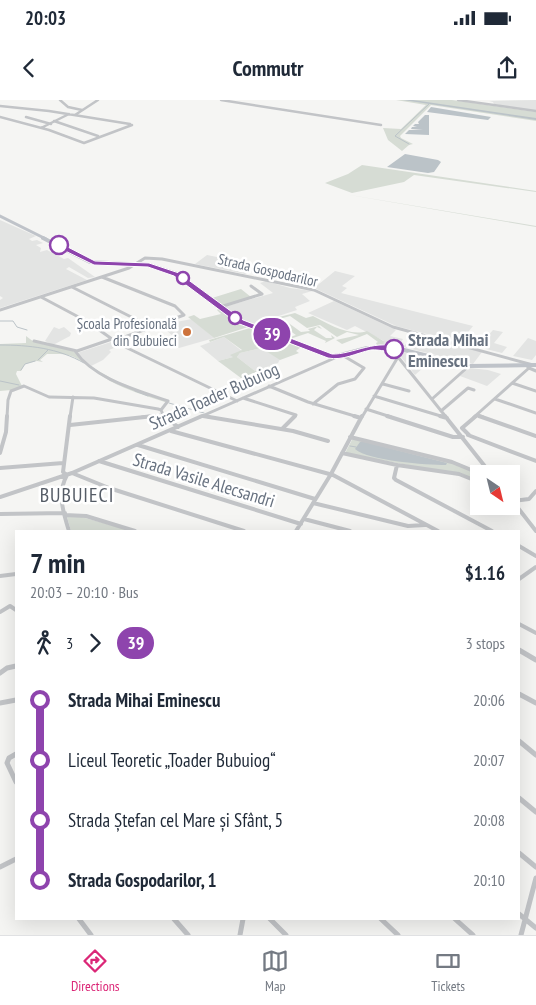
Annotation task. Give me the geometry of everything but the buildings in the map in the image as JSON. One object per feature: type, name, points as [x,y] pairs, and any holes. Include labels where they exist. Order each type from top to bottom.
[{"type":"street","points":[[60,100],[68,107],[82,110]]},
{"type":"street","points":[[75,115],[98,100]]},
{"type":"street","points":[[222,100],[381,125]]},
{"type":"street","points":[[458,100],[536,111]]},
{"type":"street","points":[[0,106],[69,114],[132,125],[98,136],[84,143],[0,117]]},
{"type":"street","points":[[40,128],[69,114]]},
{"type":"street","points":[[26,118],[51,124]]},
{"type":"street","points":[[54,121],[98,136]]},
{"type":"street","name":"Strada Gospodarilor","points":[[0,216],[90,262],[135,265],[145,258],[162,258],[308,289],[330,297],[392,327],[535,365]]},
{"type":"street","points":[[0,310],[135,265],[151,266],[179,275],[244,323],[340,356],[364,368],[355,379],[346,380],[322,395],[313,404]]},
{"type":"street","points":[[34,341],[75,351],[84,350],[184,315],[175,306],[102,277]]},
{"type":"street","points":[[220,307],[262,294],[251,286]]},
{"type":"street","points":[[72,287],[150,326]]},
{"type":"street","points":[[41,297],[88,322],[112,340],[237,401]]},
{"type":"street","name":"Strada Toader Bubuiog","points":[[0,498],[72,473],[340,356],[372,348],[396,349],[469,366],[527,367],[535,365]]},
{"type":"street","points":[[396,349],[398,357],[484,465]]},
{"type":"street","points":[[75,351],[90,366],[111,378],[141,392],[168,401],[162,413]]},
{"type":"street","points":[[297,530],[398,357]]},
{"type":"street","points":[[432,399],[469,366]]},
{"type":"street","points":[[536,371],[527,367],[462,428],[469,435],[536,461]]},
{"type":"street","points":[[512,383],[536,391]]},
{"type":"street","points":[[383,384],[409,391]]},
{"type":"street","points":[[0,453],[6,432],[8,400],[11,391],[24,386],[49,397],[108,399],[162,413],[178,427]]},
{"type":"street","points":[[269,386],[313,404],[361,418]]},
{"type":"street","points":[[441,411],[468,388],[474,390]]},
{"type":"street","points":[[374,396],[447,418]]},
{"type":"street","points":[[69,530],[61,493],[62,484],[67,475],[63,472],[63,463],[73,397]]},
{"type":"street","points":[[243,398],[296,415],[282,429]]},
{"type":"street","points":[[495,398],[536,413]]},
{"type":"street","points":[[366,409],[453,437],[469,435]]},
{"type":"street","points":[[70,424],[162,413]]},
{"type":"street","points":[[477,415],[536,436]]},
{"type":"street","points":[[204,416],[282,429],[328,441]]},
{"type":"street","points":[[170,431],[331,474],[436,530]]},
{"type":"street","points":[[350,437],[452,462],[470,469]]},
{"type":"street","points":[[138,445],[314,501],[408,526],[425,525]]},
{"type":"street","points":[[342,453],[397,465],[459,474],[470,478]]},
{"type":"street","name":"Strada Vasile Alecsandri","points":[[99,461],[228,503],[302,522],[345,530]]},
{"type":"street","points":[[0,468],[63,463]]},
{"type":"street","points":[[397,465],[394,478],[396,480],[490,530]]},
{"type":"street","points":[[72,473],[109,488],[241,530]]},
{"type":"street","points":[[520,500],[529,499],[536,491]]},
{"type":"street","points":[[520,509],[536,530]]},
{"type":"street","points":[[0,514],[65,514],[86,516],[132,530]]},
{"type":"street","points":[[520,547],[536,556]]},
{"type":"street","points":[[520,577],[536,567]]},
{"type":"street","points":[[0,576],[15,574]]},
{"type":"street","points":[[0,612],[10,606],[15,609]]},
{"type":"street","points":[[520,625],[536,633]]},
{"type":"street","points":[[520,651],[536,660]]},
{"type":"street","points":[[0,673],[7,668],[15,666]]},
{"type":"street","points":[[520,695],[536,703]]},
{"type":"street","points":[[0,703],[15,700]]},
{"type":"street","points":[[520,742],[536,755]]},
{"type":"street","points":[[15,755],[8,759],[8,766],[15,780]]},
{"type":"street","points":[[520,799],[536,812]]},
{"type":"street","points":[[520,854],[536,867]]},
{"type":"street","points":[[0,867],[15,860]]},
{"type":"street","points":[[521,935],[536,878]]},
{"type":"street","points":[[520,915],[536,928]]},
{"type":"street","points":[[80,920],[91,935]]},
{"type":"street","points":[[175,920],[188,935]]},
{"type":"street","points":[[240,935],[242,920]]},
{"type":"street","points":[[271,920],[286,935]]},
{"type":"street","points":[[382,920],[398,935]]},
{"type":"street","points":[[456,920],[473,935]]},
{"type":"shaded area","points":[[396,100],[452,100],[536,112],[536,121],[431,105],[400,136],[413,144],[402,151],[388,140],[383,128],[401,129],[426,105]]},
{"type":"shaded area","points":[[536,100],[536,111],[494,104],[489,101]]},
{"type":"shaded area","points":[[431,107],[491,117],[488,120],[427,112]]},
{"type":"shaded area","points":[[425,115],[429,115],[429,135],[405,134],[409,130],[423,130],[411,129],[412,127],[417,127],[413,126],[419,124],[418,122]]},
{"type":"shaded area","points":[[405,154],[441,162],[434,172],[428,173],[387,167]]},
{"type":"shaded area","points":[[362,165],[536,192],[414,175],[404,182],[352,193],[325,183],[348,174]]},
{"type":"shaded area","points":[[344,194],[536,226],[536,227]]},
{"type":"shaded area","points":[[0,220],[36,236],[29,239],[43,243],[36,245],[41,248],[40,252],[47,250],[64,259],[68,258],[95,277],[88,278],[69,267],[66,269],[87,280],[0,308],[0,300],[3,298],[0,296]]},
{"type":"shaded area","points":[[207,255],[255,267],[245,274],[195,264]]},
{"type":"shaded area","points":[[335,271],[355,276],[342,286],[347,288],[341,293],[473,326],[464,337],[478,340],[473,346],[396,326],[314,288]]},
{"type":"shaded area","points":[[266,281],[290,288],[312,291],[302,294],[310,301],[295,307],[297,310],[254,324],[243,320],[224,307],[273,293],[260,283]]},
{"type":"shaded area","points":[[241,289],[251,297],[220,306],[212,298]]},
{"type":"shaded area","points":[[334,301],[396,330],[390,336],[403,339],[401,342],[404,343],[401,347],[383,343],[384,341],[355,326],[347,330],[308,313]]},
{"type":"shaded area","points":[[219,308],[248,327],[214,338],[188,317],[194,315],[200,319],[221,314],[217,310]]},
{"type":"shaded area","points":[[295,313],[306,318],[313,316],[346,331],[367,331],[385,342],[383,343],[392,346],[377,345],[376,343],[378,342],[367,334],[342,344],[336,340],[359,335],[347,332],[337,337],[320,325],[307,328],[290,316],[276,320],[279,317]]},
{"type":"shaded area","name":"Școala Profesională din Bubuieci","points":[[192,319],[214,338],[179,348],[170,340],[174,338],[173,336],[160,325]]},
{"type":"shaded area","points":[[283,319],[301,332],[310,331],[308,329],[319,326],[322,329],[317,327],[314,330],[326,338],[332,338],[331,335],[335,338],[325,343],[326,341],[308,333],[290,339],[268,331],[270,328],[287,334],[285,336],[296,335],[277,322]]},
{"type":"shaded area","points":[[54,327],[59,329],[64,327],[71,333],[70,336],[53,345],[45,341]]},
{"type":"shaded area","points":[[250,328],[301,347],[296,351],[299,353],[280,360],[261,348],[240,353],[237,357],[255,371],[275,365],[241,378],[218,361],[233,357],[230,355],[242,350],[224,337],[210,342],[209,340]]},
{"type":"shaded area","points":[[493,330],[503,332],[494,343],[507,347],[502,353],[478,347]]},
{"type":"shaded area","points":[[414,335],[482,352],[473,364],[403,347],[406,344],[424,347],[428,343],[412,337]]},
{"type":"shaded area","points":[[26,336],[34,342],[73,351],[90,366],[116,381],[166,401],[158,400],[123,387],[110,381],[74,357],[61,354],[47,354],[40,360],[43,362],[37,361],[25,364],[21,371],[17,371],[16,374],[22,386],[0,391],[0,344],[26,343]]},
{"type":"shaded area","points":[[224,337],[242,351],[233,357],[218,361],[200,346]]},
{"type":"shaded area","points":[[528,338],[536,341],[536,355],[532,360],[513,356]]},
{"type":"shaded area","points":[[111,342],[119,346],[109,350],[111,352],[103,360],[91,366],[77,353]]},
{"type":"shaded area","points":[[261,348],[280,359],[278,363],[255,371],[237,357],[240,353]]},
{"type":"shaded area","points":[[398,353],[433,359],[415,375]]},
{"type":"shaded area","points":[[469,368],[488,370],[501,374],[487,386],[460,376]]},
{"type":"shaded area","points":[[353,438],[449,462],[470,470],[470,477],[345,453]]},
{"type":"shaded area","points":[[360,442],[447,463],[446,465],[412,463],[372,457],[355,449]]},
{"type":"shaded area","points":[[78,516],[128,530],[71,530],[67,517]]},
{"type":"waterway","points":[[405,100],[536,119]]},
{"type":"waterway","points":[[409,144],[395,136],[429,104]]},
{"type":"waterway","points":[[0,321],[13,321],[17,327],[27,330]]},
{"type":"waterway","points":[[0,345],[43,348],[64,354],[84,363]]},
{"type":"waterway","points":[[38,360],[48,350]]},
{"type":"waterway","points":[[21,370],[25,364],[35,361]]},
{"type":"waterway","points":[[0,381],[19,385]]},
{"type":"waterway","points":[[135,391],[148,396]]},
{"type":"waterway","points":[[169,403],[204,413]]},
{"type":"waterway","points":[[350,446],[356,447]]},
{"type":"bus line","name":"39","points":[[59,245],[94,263],[149,265],[177,274],[240,321],[331,356],[335,357],[372,348],[394,349]]},
{"type":"place","name":"Școala Profesională din Bubuieci","points":[[187,332]]},
{"type":"place","name":"Strada Mihai Eminescu","points":[[394,349]]},
{"type":"district","name":"BUBUIECI","points":[[77,495]]}]
